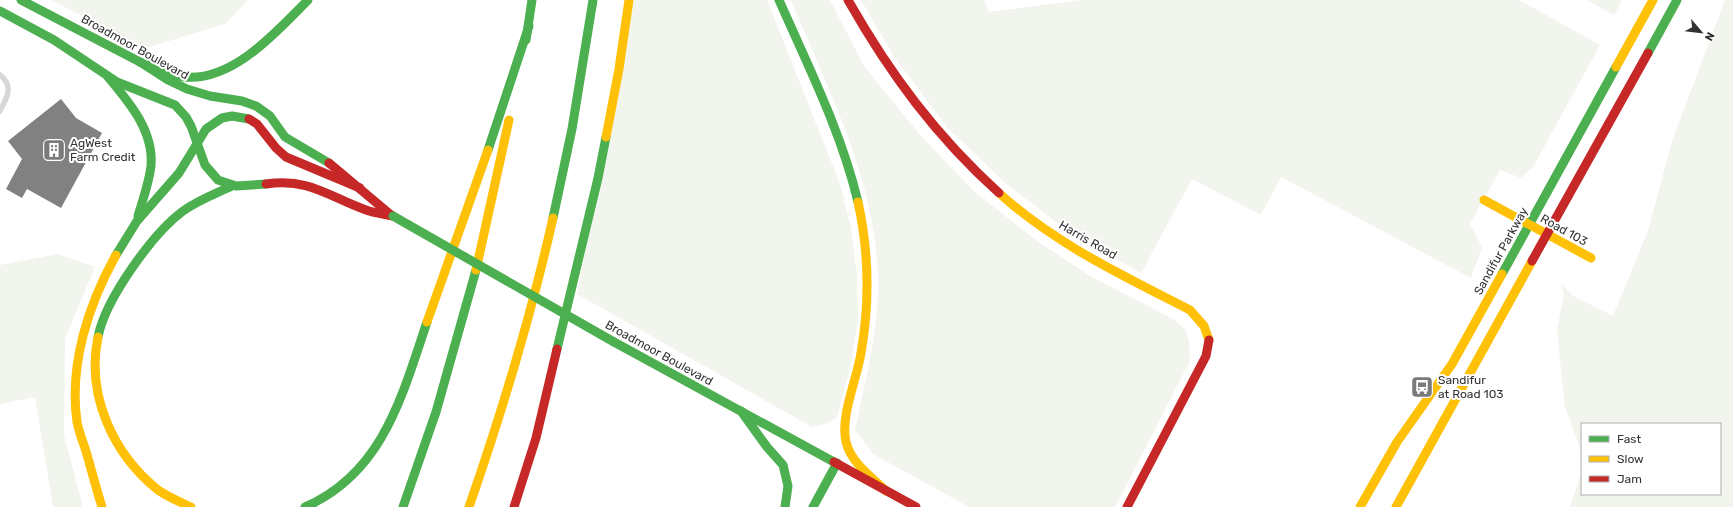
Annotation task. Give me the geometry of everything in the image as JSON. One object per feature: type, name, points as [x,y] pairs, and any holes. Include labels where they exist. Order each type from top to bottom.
[{"type":"main road","name":"Broadmoor Boulevard","points":[[21,0],[140,62],[168,80],[187,89],[256,106],[270,116],[285,137],[318,155],[360,188],[392,216],[614,342],[916,507]]},
{"type":"main road","points":[[140,62],[185,77],[203,77],[223,70],[265,42],[308,0]]},
{"type":"main road","points":[[403,507],[430,428],[462,323],[491,208],[529,26],[532,0]]},
{"type":"main road","points":[[469,507],[501,413],[544,263],[572,130],[592,0]]},
{"type":"main road","points":[[514,507],[536,438],[598,178],[619,69],[629,0]]},
{"type":"main road","points":[[779,0],[838,141],[860,210],[866,250],[868,292],[865,330],[846,418],[846,442],[858,463],[886,491]]},
{"type":"main road","name":"Harris Road","points":[[848,0],[866,35],[903,92],[934,129],[990,186],[1018,210],[1076,249],[1190,310],[1202,321],[1208,331],[1210,340],[1206,356],[1127,507]]},
{"type":"main road","name":"Sandifur Parkway","points":[[1360,507],[1398,442],[1452,364],[1653,0]]},
{"type":"main road","points":[[1396,507],[1677,0]]},
{"type":"main road","points":[[0,11],[62,45],[108,77],[130,88],[176,106],[186,116],[198,142],[200,154],[208,170],[218,180],[232,186]]},
{"type":"main road","points":[[305,507],[330,495],[350,479],[366,462],[384,435],[414,361],[446,271],[529,26]]},
{"type":"main road","points":[[108,77],[134,110],[144,128],[149,144],[151,159],[137,222]]},
{"type":"main road","points":[[102,507],[77,420],[76,383],[80,346],[96,294],[137,222],[179,173],[205,130],[221,118],[234,116],[245,118],[258,125],[281,154],[294,161],[360,188]]},
{"type":"main road","name":"Broadmoor Boulevard","points":[[191,507],[159,490],[143,476],[127,459],[114,438],[104,416],[96,392],[96,347],[100,325],[110,302],[142,256],[165,228],[183,211],[203,199],[232,186],[269,182],[293,182],[315,186],[366,210],[392,216]]},
{"type":"main road","name":"Road 103","points":[[1484,200],[1591,258]]},
{"type":"main road","points":[[741,411],[767,447],[783,465],[788,486],[785,507]]},
{"type":"main road","points":[[813,507],[836,463]]},
{"type":"lane","points":[[0,75],[6,80],[9,89],[7,98],[0,110]]},
{"type":"shaded area","points":[[51,0],[248,0],[225,24],[146,48]]},
{"type":"shaded area","points":[[634,0],[767,0],[840,184],[851,228],[857,275],[858,319],[850,369],[837,417],[826,424],[812,427],[577,294]]},
{"type":"shaded area","points":[[791,0],[830,0],[864,66],[920,135],[976,193],[1037,241],[1092,277],[1173,319],[1185,329],[1189,342],[1190,361],[1115,507],[969,507],[873,454],[855,430],[876,321],[878,284],[876,247],[870,210],[848,138],[835,103]]},
{"type":"shaded area","points":[[861,0],[984,0],[989,12],[1082,0],[1519,0],[1600,45],[1533,167],[1521,178],[1500,170],[1470,224],[1482,247],[1471,278],[1281,177],[1261,215],[1192,179],[1141,273],[1065,229],[1005,183],[947,127],[893,55]]},
{"type":"shaded area","points":[[1587,0],[1622,0],[1614,15]]},
{"type":"shaded area","points":[[1725,0],[1733,0],[1733,507],[1570,507],[1581,474],[1581,495],[1721,495],[1721,423],[1581,423],[1581,450],[1565,407],[1557,330],[1564,294],[1561,284],[1573,296],[1613,316],[1648,231],[1672,141]]},
{"type":"shaded area","points":[[58,254],[95,267],[65,339],[64,435],[83,507],[53,507],[35,397],[0,404],[0,265]]},
{"type":"building","name":"AgWest Farm Credit","points":[[61,99],[76,118],[102,133],[61,208],[27,189],[22,198],[6,189],[22,159],[8,141]]},
{"type":"traffic: fast","points":[[21,0],[140,62],[168,80],[187,89],[210,96],[242,101],[256,106],[270,116],[285,137],[329,163]]},
{"type":"traffic: fast","points":[[140,62],[167,73],[184,77],[202,76],[220,71],[237,63],[253,52],[308,0]]},
{"type":"traffic: fast","points":[[526,40],[532,0]]},
{"type":"traffic: fast","points":[[553,218],[572,129],[593,0]]},
{"type":"traffic: fast","points":[[779,0],[833,124],[843,150],[858,202]]},
{"type":"traffic: fast","points":[[1648,53],[1677,0]]},
{"type":"traffic: fast","points":[[0,11],[54,40],[117,82],[175,105],[186,117],[191,126],[205,165],[218,180],[236,186],[266,184]]},
{"type":"traffic: fast","points":[[488,150],[529,26]]},
{"type":"traffic: fast","points":[[1502,274],[1616,67]]},
{"type":"traffic: fast","points":[[108,77],[132,107],[144,129],[151,153],[150,172],[138,216]]},
{"type":"traffic: fast","points":[[116,255],[137,221],[179,173],[206,129],[222,118],[232,116],[249,119]]},
{"type":"traffic: fast","points":[[557,349],[598,178],[606,137]]},
{"type":"traffic: fast","points":[[98,337],[102,322],[120,287],[144,251],[158,235],[189,207],[232,186]]},
{"type":"traffic: fast","points":[[393,216],[614,342]]},
{"type":"traffic: fast","points":[[403,507],[436,412],[476,270]]},
{"type":"traffic: fast","points":[[305,507],[332,492],[353,474],[371,453],[386,430],[398,404],[427,322]]},
{"type":"traffic: fast","points":[[614,342],[834,462]]},
{"type":"traffic: fast","points":[[741,411],[767,447],[783,465],[788,486],[785,507]]},
{"type":"traffic: fast","points":[[813,507],[837,463]]},
{"type":"traffic: slow","points":[[606,137],[619,69],[629,0]]},
{"type":"traffic: slow","points":[[1616,67],[1653,0]]},
{"type":"traffic: slow","points":[[476,270],[509,120]]},
{"type":"traffic: slow","points":[[427,322],[488,150]]},
{"type":"traffic: slow","points":[[999,193],[1043,228],[1091,258],[1190,310],[1204,326],[1209,340]]},
{"type":"traffic: slow","points":[[1484,200],[1591,258]]},
{"type":"traffic: slow","points":[[858,202],[862,221],[866,258],[866,315],[859,363],[847,409],[845,432],[846,442],[852,457],[886,491]]},
{"type":"traffic: slow","points":[[469,507],[515,364],[553,218]]},
{"type":"traffic: slow","points":[[102,507],[77,422],[75,401],[76,379],[78,357],[89,315],[97,294],[116,255]]},
{"type":"traffic: slow","points":[[1396,507],[1532,261]]},
{"type":"traffic: slow","points":[[1360,507],[1397,442],[1452,364],[1502,274]]},
{"type":"traffic: slow","points":[[98,337],[95,359],[96,380],[100,401],[107,422],[116,441],[128,459],[158,490],[191,507]]},
{"type":"traffic: jam","points":[[848,0],[880,53],[916,103],[955,149],[999,193]]},
{"type":"traffic: jam","points":[[1532,261],[1648,53]]},
{"type":"traffic: jam","points":[[249,119],[257,124],[276,148],[286,157],[360,188]]},
{"type":"traffic: jam","points":[[329,163],[391,215]]},
{"type":"traffic: jam","points":[[266,184],[281,183],[307,186],[366,210],[393,216]]},
{"type":"traffic: jam","points":[[1127,507],[1206,356],[1209,340]]},
{"type":"traffic: jam","points":[[514,507],[536,438],[557,349]]},
{"type":"traffic: jam","points":[[834,462],[916,507]]},
{"type":"place","name":"AgWest Farm Credit","points":[[54,150]]},
{"type":"place","name":"Sandifur at Road 103","points":[[1422,387]]}]
